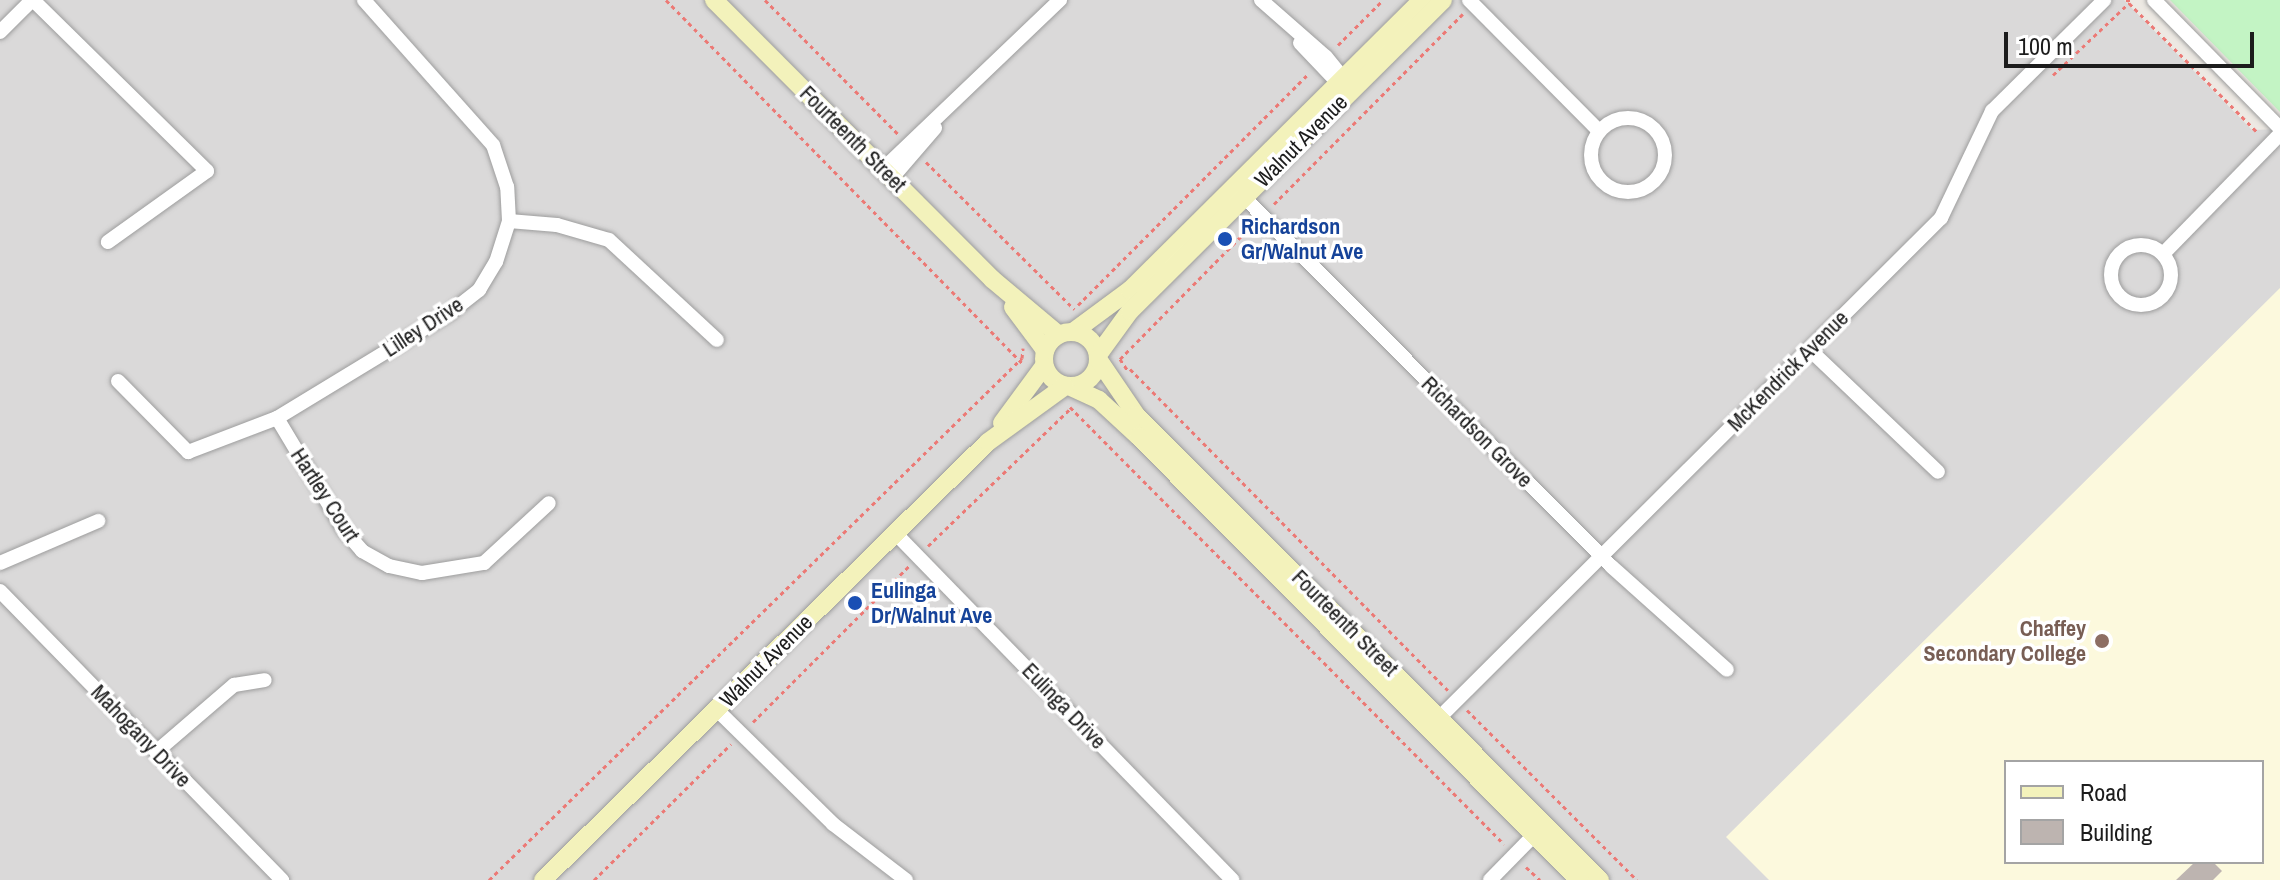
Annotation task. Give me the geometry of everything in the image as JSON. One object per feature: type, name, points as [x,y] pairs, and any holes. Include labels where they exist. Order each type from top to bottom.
[{"type":"street","points":[[0,32],[32,0],[207,171],[108,242]]},
{"type":"street","name":"Lilley Drive","points":[[118,381],[188,452],[277,418],[451,312],[479,290],[496,262],[509,221],[507,187],[493,145],[364,0]]},
{"type":"street","name":"Fourteenth Street","points":[[714,0],[992,279],[1053,331],[1045,358]]},
{"type":"street","points":[[887,174],[1060,0]]},
{"type":"street","points":[[1261,0],[1344,84]]},
{"type":"street","name":"Walnut Avenue","points":[[1098,357],[1122,320],[1422,0]]},
{"type":"street","name":"Walnut Avenue","points":[[1344,84],[1443,0]]},
{"type":"street","name":"McKendrick Avenue","points":[[1439,718],[1941,218],[1992,111],[2104,0]]},
{"type":"street","points":[[2154,0],[2280,128]]},
{"type":"street","points":[[1467,7],[1599,131]]},
{"type":"street","points":[[1634,118],[1656,131],[1665,154],[1655,180],[1632,191],[1605,184],[1591,160],[1599,131],[1612,121],[1634,118]]},
{"type":"street","points":[[2163,254],[2275,139]]},
{"type":"street","name":"Walnut Avenue","points":[[1053,331],[1111,307],[1239,192]]},
{"type":"street","name":"Richardson Grove","points":[[1239,192],[1601,556],[1727,670]]},
{"type":"street","points":[[509,221],[557,225],[609,240],[717,340]]},
{"type":"street","points":[[2145,245],[2163,254],[2172,273],[2162,297],[2137,305],[2117,294],[2112,266],[2124,250],[2145,245]]},
{"type":"street","points":[[1045,358],[1052,379],[1067,386],[1086,382],[1098,357],[1089,340],[1053,331]]},
{"type":"street","points":[[1809,349],[1938,472]]},
{"type":"street","name":"Fourteenth Street","points":[[1098,357],[1114,386],[1136,415],[1600,880]]},
{"type":"street","name":"Walnut Avenue","points":[[988,442],[1045,358]]},
{"type":"street","name":"Fourteenth Street","points":[[1067,386],[1099,400],[1579,880]]},
{"type":"street","name":"Walnut Avenue","points":[[543,880],[988,442],[1067,386]]},
{"type":"street","name":"Hartley Court","points":[[277,418],[344,530],[362,551],[389,566],[422,573],[484,563],[549,503]]},
{"type":"street","points":[[0,563],[98,521]]},
{"type":"street","name":"Eulinga Drive","points":[[895,533],[1232,880]]},
{"type":"street","name":"Mahogany Drive","points":[[0,591],[282,880]]},
{"type":"street","points":[[156,752],[234,685],[265,680]]},
{"type":"street","points":[[716,709],[833,824],[906,880]]},
{"type":"street","points":[[1490,880],[1534,835]]},
{"type":"path","points":[[666,0],[1022,358]]},
{"type":"path","points":[[489,880],[1022,358],[1024,344],[1053,331],[1383,0]]},
{"type":"path","points":[[2041,85],[2129,1],[2275,139]]},
{"type":"path","points":[[1467,7],[1120,359],[1637,880]]},
{"type":"path","points":[[1114,386],[1130,369]]},
{"type":"path","points":[[594,880],[1071,407],[1095,405],[1099,400]]},
{"type":"path","points":[[1071,407],[1540,880]]},
{"type":"shaded area","points":[[0,0],[2124,0],[2252,130],[2280,129],[2280,880],[0,880]]},
{"type":"shaded area","name":"Chaffey Secondary College","points":[[2280,288],[2280,880],[1769,880],[1726,837]]},
{"type":"green space","points":[[2170,0],[2280,0],[2280,112]]},
{"type":"building","points":[[2193,864],[2215,864],[2222,871],[2213,880],[2176,880]]},
{"type":"place","name":"Richardson Gr/Walnut Ave","points":[[1225,239]]},
{"type":"place","name":"Eulinga Dr/Walnut Ave","points":[[855,603]]},
{"type":"place","name":"Chaffey Secondary College","points":[[2102,641]]}]
